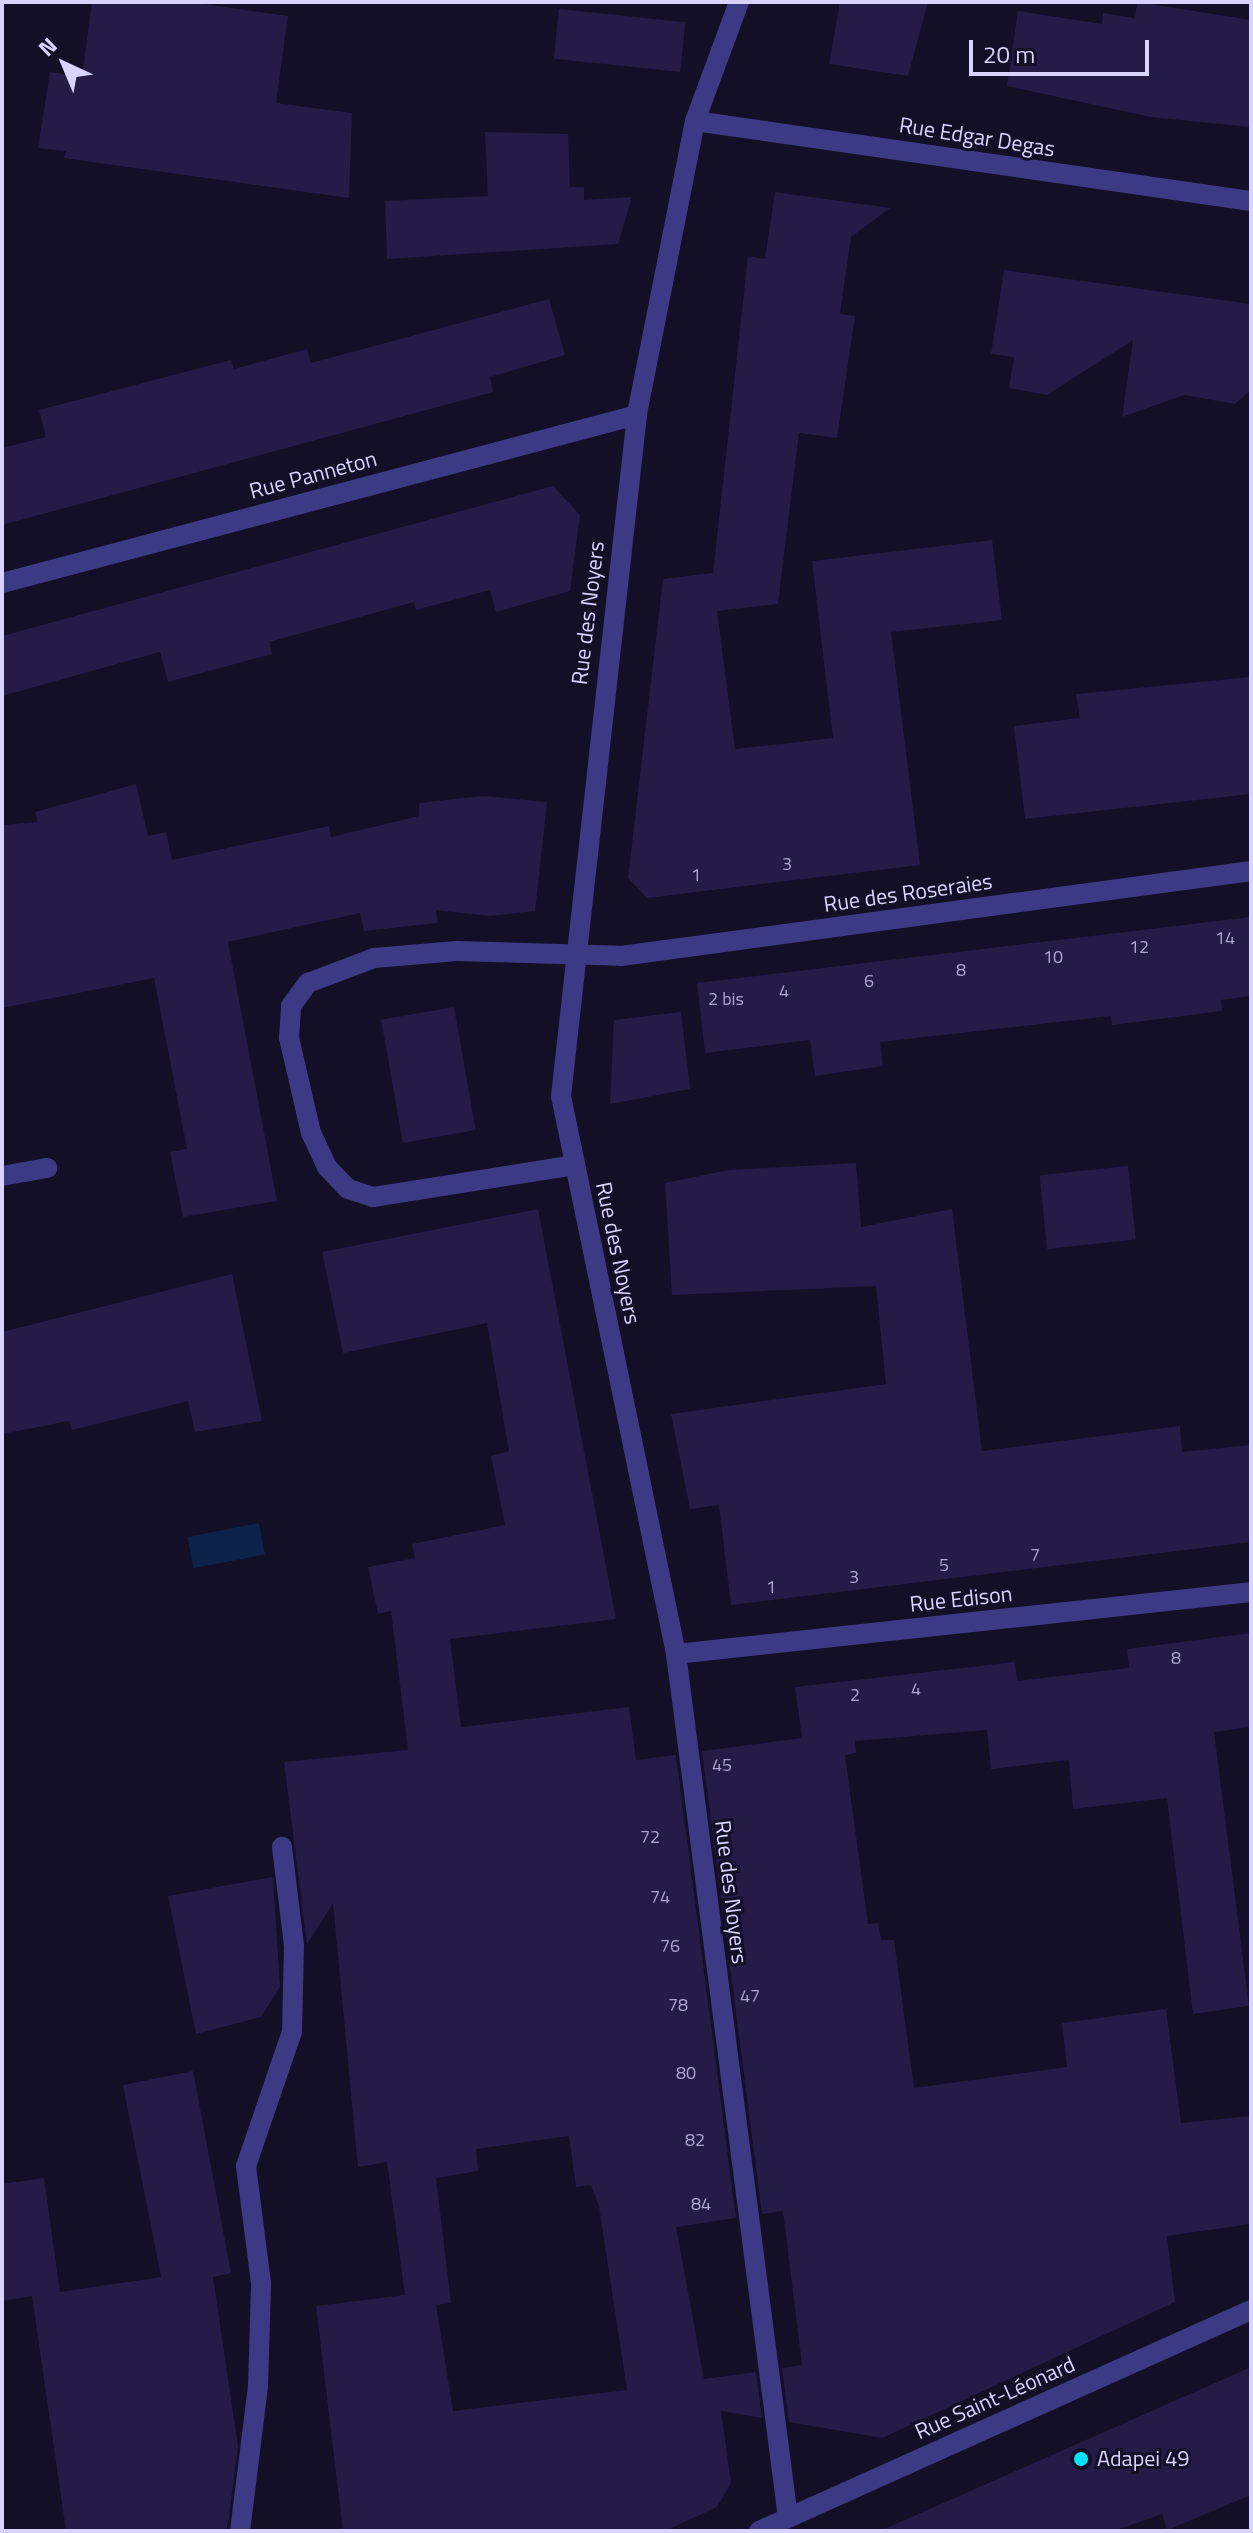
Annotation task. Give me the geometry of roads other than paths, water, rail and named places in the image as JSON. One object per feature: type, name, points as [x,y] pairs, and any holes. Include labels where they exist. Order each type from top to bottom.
[{"type":"street","name":"Rue des Noyers","points":[[739,2],[695,121],[637,415],[572,960],[561,1096],[676,1654],[788,2518]]},
{"type":"street","name":"Rue Edgar Degas","points":[[695,121],[1251,201]]},
{"type":"street","name":"Rue Panneton","points":[[2,583],[637,415]]},
{"type":"street","name":"Rue des Roseraies","points":[[575,1165],[373,1197],[348,1189],[327,1167],[311,1133],[289,1038],[291,1006],[308,983],[336,967],[457,951],[572,960],[1251,871]]},
{"type":"street","points":[[2,1176],[47,1168]]},
{"type":"street","name":"Rue Edison","points":[[676,1654],[1251,1592]]},
{"type":"street","points":[[240,2531],[258,2387],[261,2283],[246,2166],[292,2032],[294,1946],[282,1847]]},
{"type":"street","name":"Rue Saint-Léonard","points":[[759,2531],[1251,2310]]},
{"type":"water","points":[[259,1523],[265,1554],[193,1568],[187,1537]]},
{"type":"place","name":"Adapei 49","points":[[1081,2459]]}]
